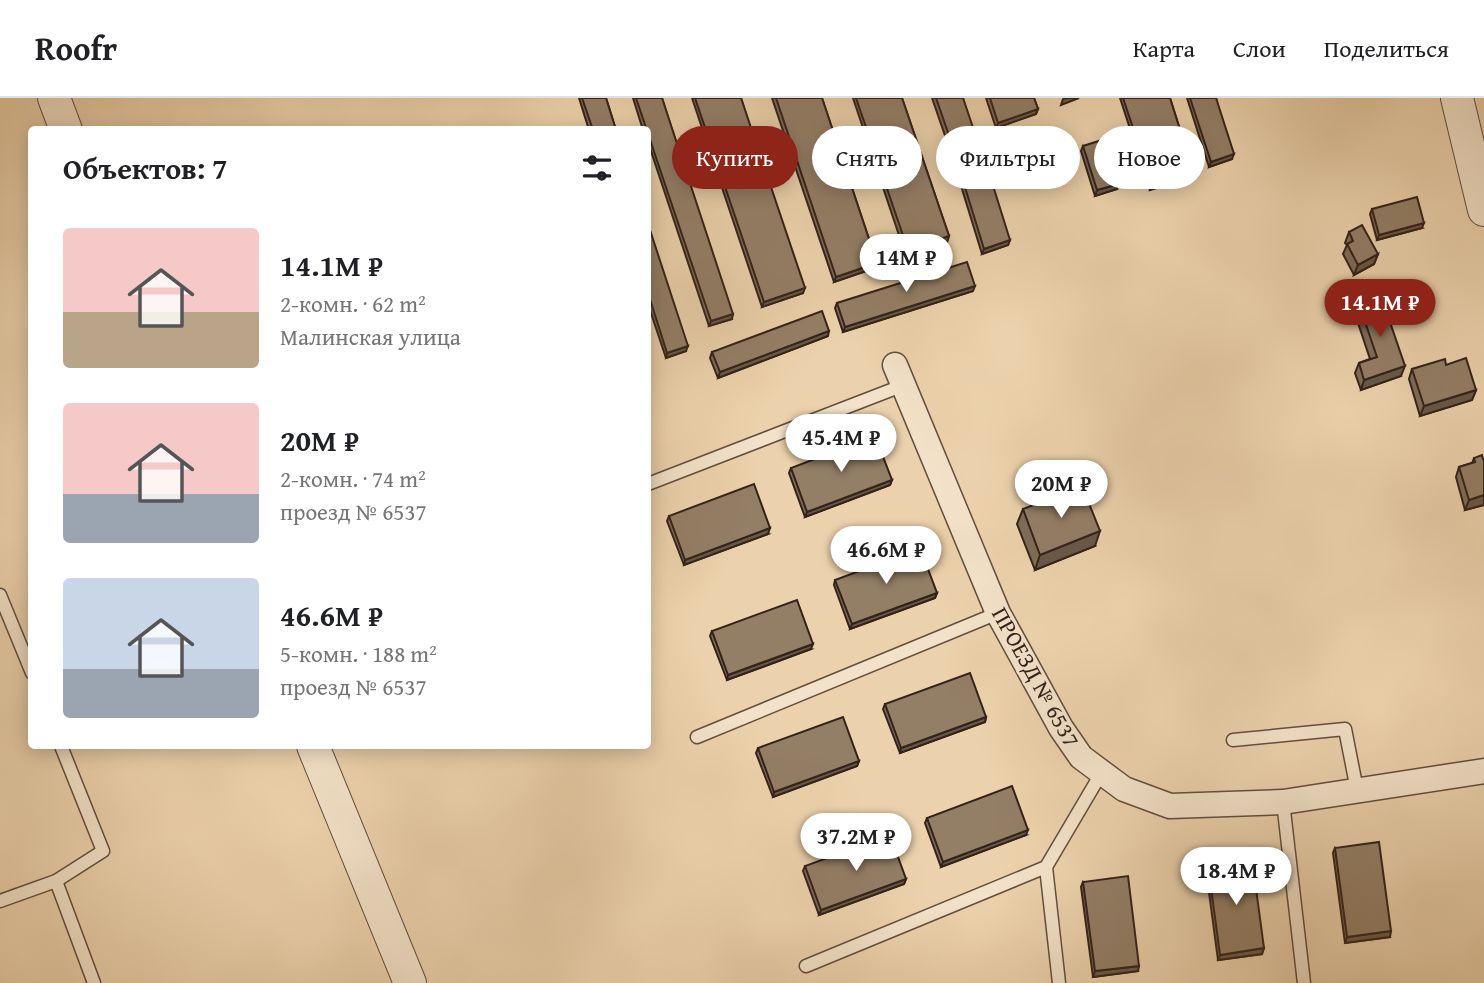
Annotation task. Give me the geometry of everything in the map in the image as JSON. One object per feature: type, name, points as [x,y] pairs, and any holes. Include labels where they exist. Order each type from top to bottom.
[{"type":"street","points":[[54,98],[64,126]]},
{"type":"street","points":[[1457,98],[1484,210]]},
{"type":"street","name":"ПРОЕЗД № 6537","points":[[900,375],[998,613],[1061,728],[1081,757],[1124,789],[1170,806],[1283,802],[1484,771]]},
{"type":"street","points":[[314,749],[410,983]]},
{"type":"lane","points":[[651,483],[900,375]]},
{"type":"lane","points":[[0,595],[28,663]]},
{"type":"lane","points":[[697,737],[998,613]]},
{"type":"lane","points":[[1233,740],[1345,729],[1357,790]]},
{"type":"lane","points":[[0,901],[56,881],[103,851],[62,749]]},
{"type":"lane","points":[[806,966],[1046,866],[1102,772]]},
{"type":"lane","points":[[1283,802],[1304,983]]},
{"type":"lane","points":[[1046,866],[1059,983]]},
{"type":"lane","points":[[56,881],[93,983]]},
{"type":"building","points":[[582,98],[606,98],[615,126],[592,126]]},
{"type":"building","points":[[636,98],[662,98],[672,128],[672,189],[692,189],[733,314],[711,321],[651,143],[651,126],[645,126]]},
{"type":"building","points":[[695,98],[741,98],[750,126],[704,126]]},
{"type":"building","points":[[776,98],[822,98],[831,126],[812,126],[812,189],[852,189],[877,263],[836,277],[798,164],[798,126],[785,126]]},
{"type":"building","points":[[856,98],[902,98],[912,126],[866,126]]},
{"type":"building","points":[[936,98],[963,98],[972,126],[946,126]]},
{"type":"building","points":[[990,98],[1034,98],[1038,109],[998,123]]},
{"type":"building","points":[[1123,98],[1170,98],[1179,126],[1132,126]]},
{"type":"building","points":[[1190,98],[1216,98],[1234,154],[1211,162],[1205,144],[1205,126],[1199,126]]},
{"type":"building","points":[[1094,142],[1094,181],[1083,146]]},
{"type":"building","points":[[922,157],[949,236],[908,250],[887,189],[922,189]]},
{"type":"building","points":[[726,189],[772,189],[805,288],[764,302]]},
{"type":"building","points":[[966,189],[994,189],[1010,240],[984,249]]},
{"type":"building","points":[[1417,197],[1424,223],[1379,235],[1372,209]]},
{"type":"building","points":[[1362,225],[1378,254],[1358,265],[1347,244],[1353,241],[1349,232]]},
{"type":"building","points":[[651,233],[688,346],[667,353],[651,302]]},
{"type":"building","points":[[967,262],[975,286],[845,327],[837,303]]},
{"type":"building","points":[[1380,293],[1405,366],[1364,380],[1359,363],[1377,357],[1358,301]]},
{"type":"building","points":[[822,311],[829,331],[720,372],[712,352]]},
{"type":"building","points":[[1466,358],[1476,390],[1424,406],[1412,369],[1445,359],[1446,365]]},
{"type":"building","points":[[875,436],[892,480],[807,512],[791,468]]},
{"type":"building","points":[[1482,455],[1484,495],[1469,500],[1459,467],[1475,462],[1474,458]]},
{"type":"building","points":[[754,484],[770,528],[685,560],[669,516]]},
{"type":"building","points":[[1082,486],[1100,531],[1040,555],[1023,509]]},
{"type":"building","points":[[920,548],[937,593],[852,624],[835,580]]},
{"type":"building","points":[[797,600],[813,644],[728,675],[712,631]]},
{"type":"building","points":[[970,673],[986,717],[901,748],[885,704]]},
{"type":"building","points":[[843,717],[859,761],[774,792],[758,748]]},
{"type":"building","points":[[1012,786],[1028,830],[943,862],[927,818]]},
{"type":"building","points":[[890,835],[906,879],[821,910],[805,866]]},
{"type":"building","points":[[1379,842],[1391,931],[1347,937],[1335,848]]},
{"type":"building","points":[[1252,859],[1264,948],[1220,955],[1208,865]]},
{"type":"building","points":[[1128,876],[1139,966],[1095,971],[1083,882]]}]
